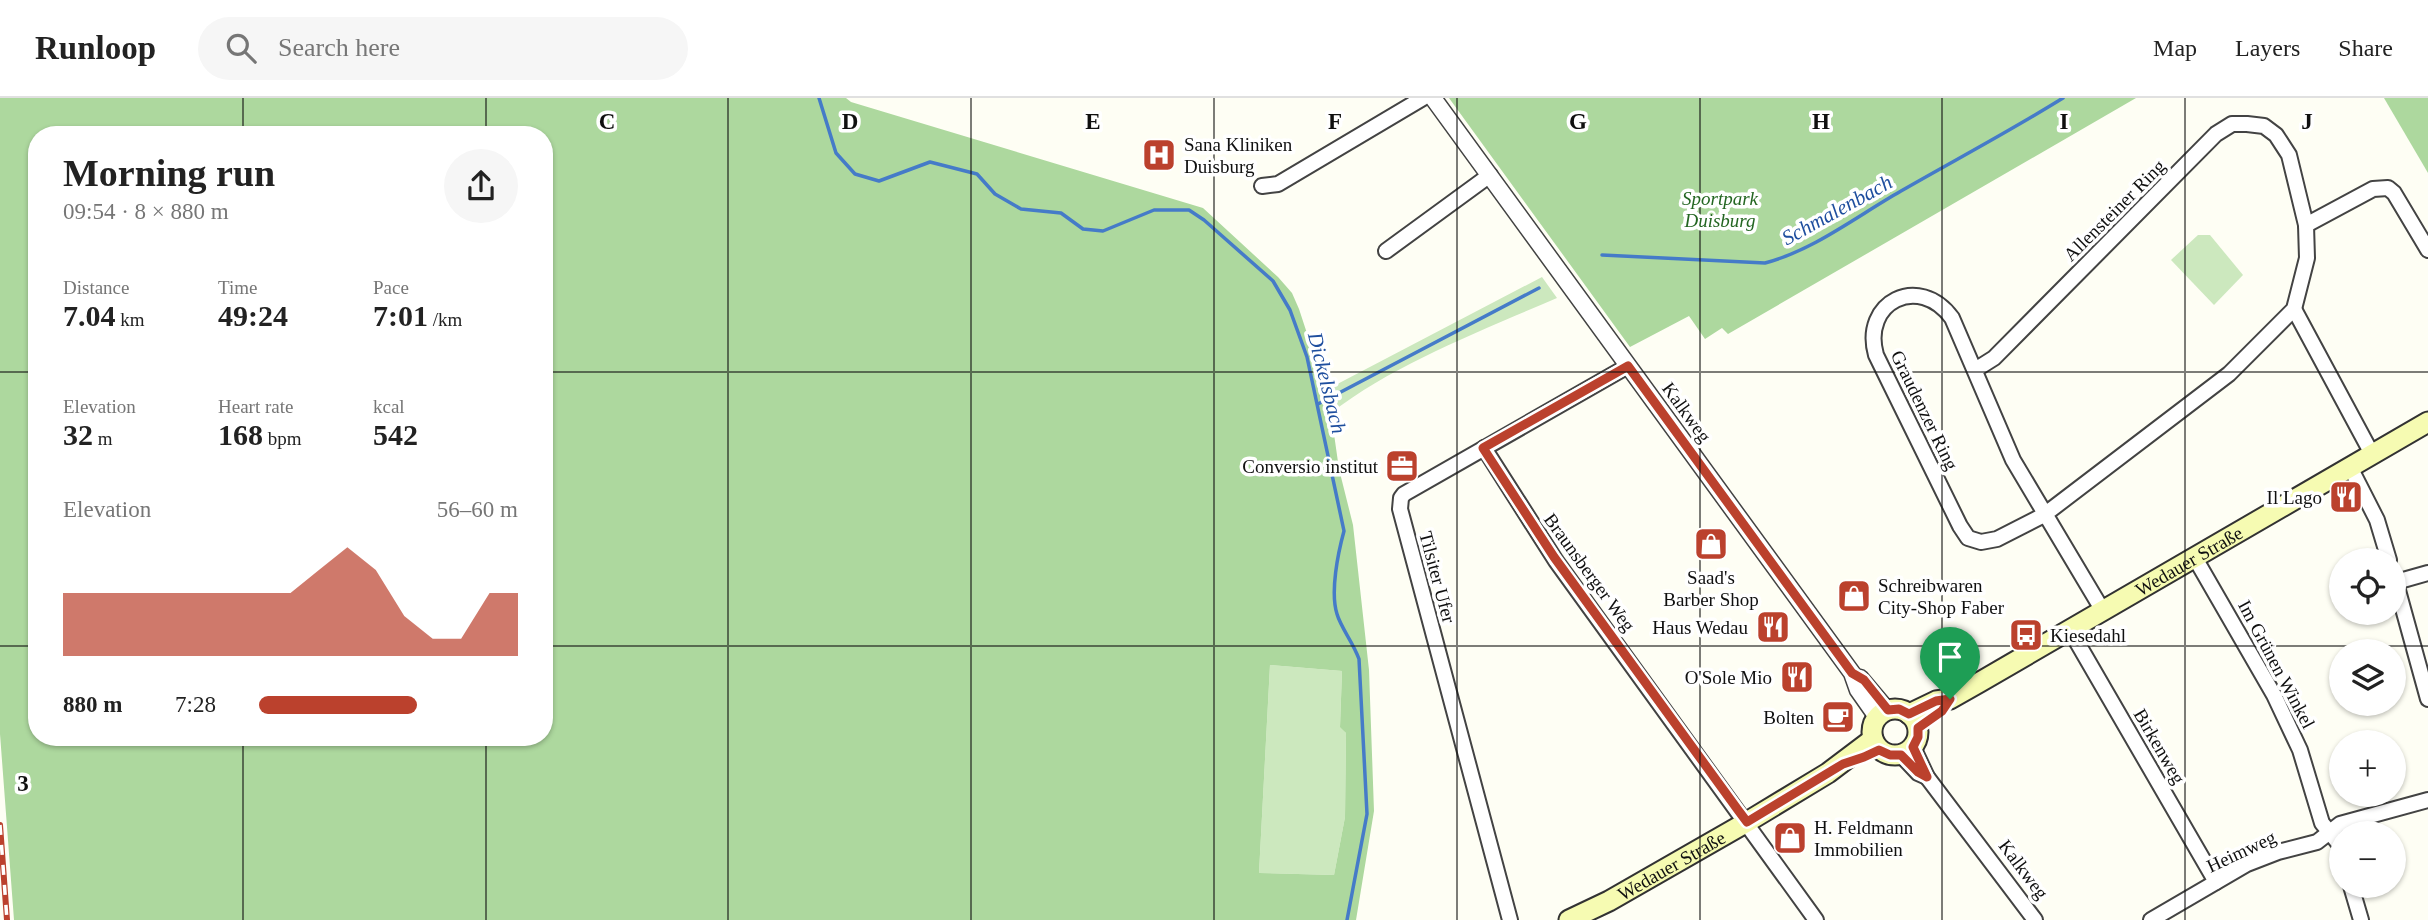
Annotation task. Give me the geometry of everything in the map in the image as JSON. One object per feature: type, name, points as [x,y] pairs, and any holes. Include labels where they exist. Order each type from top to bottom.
[{"type":"main road","name":"Wedauer Straße","points":[[1910,736],[1942,711],[1950,699],[2428,422]]},
{"type":"main road","points":[[1899,709],[1910,736],[1890,755],[1876,744],[1872,727],[1882,714],[1899,709]]},
{"type":"main road","name":"Wedauer Straße","points":[[1569,920],[1609,901],[1747,822],[1843,764],[1850,754],[1876,744]]},
{"type":"street","points":[[1262,186],[1278,184],[1423,98]]},
{"type":"street","name":"Kalkweg","points":[[1433,98],[1852,673],[1864,680],[1882,714]]},
{"type":"street","name":"Allensteiner Ring","points":[[1975,370],[1994,358],[2216,134],[2232,124],[2264,127],[2276,135],[2289,155],[2306,225],[2307,258],[2294,309]]},
{"type":"street","points":[[1385,251],[1490,175]]},
{"type":"street","points":[[2306,225],[2373,189],[2388,188],[2394,193],[2428,250]]},
{"type":"street","name":"Graudenzer Ring","points":[[1975,370],[1952,318],[1939,302],[1923,296],[1907,296],[1890,302],[1879,315],[1872,343],[1876,355],[1968,538],[1981,542],[1997,539],[2044,514]]},
{"type":"street","points":[[2044,514],[2229,374],[2294,309],[2372,454]]},
{"type":"street","name":"Tilsiter Ufer","points":[[1510,920],[1399,509],[1401,498],[1628,366]]},
{"type":"street","points":[[1975,370],[2013,460],[2103,611]]},
{"type":"street","name":"Braunsberger Weg","points":[[1483,448],[1554,557],[1816,920]]},
{"type":"street","points":[[2350,467],[2377,520],[2385,548]]},
{"type":"street","name":"Im Grünen Winkel","points":[[2194,558],[2274,695],[2300,750],[2322,823],[2329,831]]},
{"type":"street","points":[[2406,577],[2428,573]]},
{"type":"street","points":[[2406,619],[2428,699]]},
{"type":"street","name":"Birkenweg","points":[[2070,630],[2216,882]]},
{"type":"street","name":"Kalkweg","points":[[1910,736],[1918,772],[1927,777],[2035,920]]},
{"type":"street","name":"Heimweg","points":[[2351,821],[2428,800]]},
{"type":"street","name":"Heimweg","points":[[2151,920],[2247,864],[2278,852],[2318,842],[2329,833]]},
{"type":"street","points":[[2355,898],[2361,920]]},
{"type":"green space","points":[[0,98],[846,98],[851,102],[1203,208],[1292,293],[1331,413],[1339,469],[1353,525],[1369,670],[1374,811],[1356,920],[14,920],[0,734]],"holes":[[[1270,665],[1342,671],[1340,727],[1346,733],[1345,817],[1334,875],[1259,873]]]},
{"type":"green space","name":"Sportpark Duisburg","points":[[1449,98],[2136,98],[1728,334],[1722,328],[1705,339],[1689,316],[1630,347]]},
{"type":"green space","points":[[2384,98],[2428,98],[2428,173]]},
{"type":"green space","points":[[2198,235],[2210,235],[2243,275],[2214,305],[2171,260]]},
{"type":"green space","points":[[1542,277],[1557,298],[1411,364],[1382,379],[1331,413],[1324,391]]},
{"type":"green space","points":[[1270,665],[1342,671],[1340,726],[1346,733],[1345,817],[1334,875],[1259,873]]},
{"type":"waterway","name":"Dickelsbach","points":[[819,98],[836,153],[855,174],[879,181],[930,162],[977,174],[995,194],[1021,209],[1061,213],[1083,229],[1103,231],[1154,210],[1189,210],[1273,281],[1290,310],[1307,357],[1344,531],[1336,572],[1335,605],[1359,659],[1367,814],[1347,920]]},
{"type":"waterway","name":"Schmalenbach","points":[[1602,255],[1765,263],[1783,257],[1835,232],[2063,98]]},
{"type":"waterway","points":[[1318,404],[1539,288]]},
{"type":"railway","points":[[0,825],[7,920]]},
{"type":"place","name":"Sana Kliniken Duisburg","points":[[1159,155]]},
{"type":"place","name":"Conversio institut","points":[[1402,466]]},
{"type":"place","name":"Il Lago","points":[[2346,497]]},
{"type":"place","name":"Saad's Barber Shop","points":[[1711,544]]},
{"type":"place","name":"Schreibwaren City-Shop Faber","points":[[1854,596]]},
{"type":"place","name":"Haus Wedau","points":[[1773,627]]},
{"type":"place","name":"Kiesedahl","points":[[2026,635]]},
{"type":"place","name":"O'Sole Mio","points":[[1797,677]]},
{"type":"place","name":"Bolten","points":[[1838,717]]},
{"type":"place","name":"H. Feldmann Immobilien","points":[[1790,838]]},
{"type":"route","points":[[1628,366],[1852,673],[1864,680],[1888,710],[1899,709],[1909,714],[1936,701],[1950,699],[1942,711],[1918,728],[1918,737],[1913,747],[1927,777],[1901,755],[1890,755],[1879,750],[1843,764],[1747,822],[1554,557],[1483,448],[1628,366]]}]
